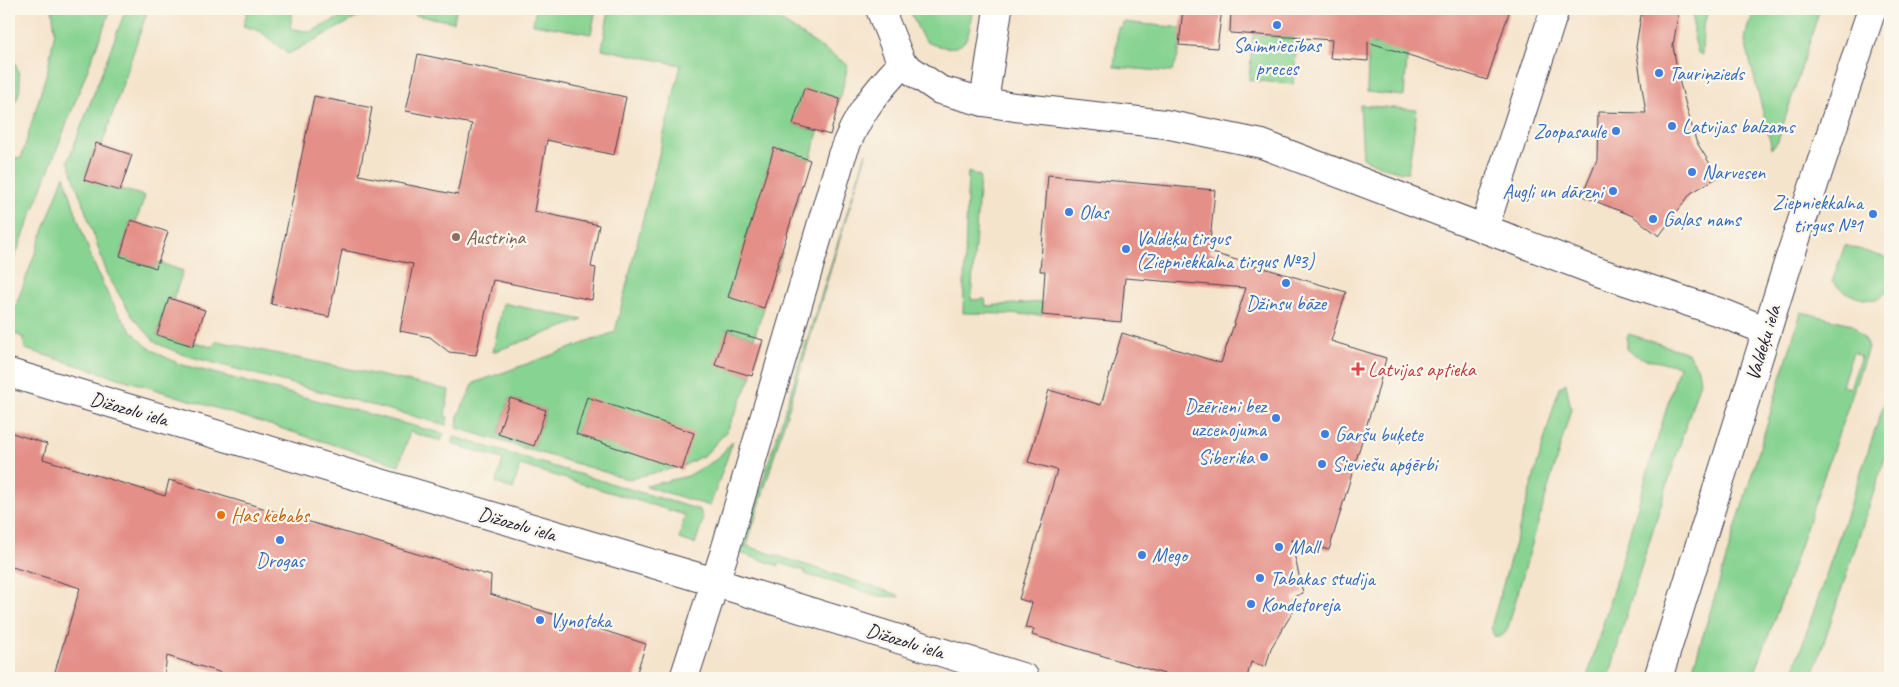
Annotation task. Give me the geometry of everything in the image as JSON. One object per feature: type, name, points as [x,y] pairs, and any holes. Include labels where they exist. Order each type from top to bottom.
[{"type":"street","points":[[880,9],[902,64],[940,90],[1015,108],[1165,124],[1262,144],[1598,272],[1725,314],[1767,331]]},
{"type":"street","points":[[984,102],[998,9]]},
{"type":"street","points":[[1484,229],[1555,9]]},
{"type":"street","name":"Valdeķu iela","points":[[1658,678],[1767,331],[1872,9]]},
{"type":"street","points":[[684,678],[715,582],[848,138],[865,106],[902,64]]},
{"type":"street","name":"Dižozolu iela","points":[[9,374],[715,582],[1025,678]]},
{"type":"green space","points":[[52,9],[111,9],[9,273],[9,156],[21,159],[48,68],[55,31]]},
{"type":"green space","points":[[126,9],[148,9],[102,145],[96,144],[84,179],[120,191],[121,189],[145,196],[136,222],[131,220],[120,256],[155,268],[158,262],[183,271],[173,300],[169,299],[157,335],[193,346],[195,342],[211,347],[217,341],[449,390],[445,416],[448,417],[446,425],[184,355],[156,343],[132,316],[108,276],[68,161]]},
{"type":"green space","points":[[246,9],[293,9],[290,28],[310,32],[358,9],[365,9],[364,14],[288,54],[260,31],[243,26],[247,13],[245,12]]},
{"type":"green space","points":[[416,9],[456,9],[454,22],[415,15]]},
{"type":"green space","points":[[536,9],[596,9],[591,34],[533,24]]},
{"type":"green space","points":[[609,9],[763,9],[848,65],[840,99],[804,89],[793,124],[818,132],[810,160],[774,149],[763,184],[799,196],[793,216],[757,205],[745,240],[782,252],[776,272],[740,261],[728,296],[764,308],[754,338],[727,329],[715,365],[752,376],[727,431],[706,454],[683,466],[628,479],[457,428],[458,416],[474,383],[615,332],[681,65],[602,49]],"holes":[[[510,398],[546,410],[534,446],[498,434]],[[587,398],[611,445],[576,434]]]},
{"type":"green space","points":[[909,9],[963,9],[972,13],[966,39],[959,46],[952,47],[939,46],[926,41],[921,35]]},
{"type":"green space","points":[[1693,9],[1709,9],[1703,27],[1702,55],[1698,53],[1693,33]]},
{"type":"green space","points":[[1760,9],[1820,9],[1778,141],[1772,148],[1745,41],[1751,19]]},
{"type":"green space","points":[[1123,22],[1183,28],[1178,56],[1171,72],[1114,67],[1118,27],[1122,28]]},
{"type":"green space","points":[[1253,34],[1295,38],[1296,54],[1293,84],[1249,80]]},
{"type":"green space","points":[[1367,44],[1408,47],[1404,96],[1367,92]]},
{"type":"green space","points":[[9,52],[19,73],[20,88],[15,102],[9,108]]},
{"type":"green space","points":[[1360,105],[1417,110],[1408,172],[1401,172],[1377,165],[1363,158]]},
{"type":"green space","points":[[866,153],[747,546],[896,594],[900,597],[879,596],[805,574],[805,571],[780,563],[779,566],[740,553]]},
{"type":"green space","points":[[968,172],[980,176],[971,300],[985,299],[986,306],[1043,302],[1042,315],[963,313]]},
{"type":"green space","points":[[64,175],[86,242],[105,289],[117,311],[131,329],[146,345],[157,353],[179,364],[444,434],[441,441],[410,432],[399,465],[25,349],[24,338],[9,331],[9,324]]},
{"type":"green space","points":[[1845,245],[1890,259],[1890,279],[1887,290],[1881,296],[1874,299],[1856,297],[1832,282]]},
{"type":"green space","points":[[503,303],[583,320],[493,352]]},
{"type":"green space","points":[[1801,312],[1852,324],[1864,338],[1868,348],[1753,678],[1690,678]],"holes":[[[1853,352],[1861,356],[1850,388],[1842,385]]]},
{"type":"green space","points":[[1629,334],[1688,353],[1698,369],[1700,381],[1627,612],[1609,678],[1587,678],[1679,366],[1645,359],[1632,353],[1627,349],[1627,337]]},
{"type":"green space","points":[[1566,383],[1571,409],[1508,627],[1500,637],[1494,636],[1491,627],[1559,388]]},
{"type":"green space","points":[[1886,398],[1890,400],[1890,443],[1812,678],[1791,678]]},
{"type":"green space","points":[[454,437],[700,510],[703,520],[695,544],[679,539],[685,515],[520,465],[513,489],[496,483],[503,459],[452,444]]},
{"type":"green space","points":[[733,441],[710,506],[645,486],[688,476],[717,459]]},
{"type":"building","points":[[1183,9],[1222,9],[1217,48],[1179,45]]},
{"type":"building","points":[[1231,9],[1510,9],[1487,80],[1368,42],[1368,61],[1330,58],[1332,40],[1230,33]]},
{"type":"building","points":[[1642,9],[1679,9],[1673,46],[1679,80],[1696,141],[1718,177],[1691,193],[1659,236],[1633,216],[1582,196],[1597,160],[1598,112],[1646,113],[1636,47]]},
{"type":"building","points":[[418,54],[626,97],[614,155],[547,140],[534,211],[599,225],[591,267],[596,268],[592,300],[493,280],[476,355],[449,352],[430,337],[400,331],[413,264],[342,250],[329,317],[271,304],[314,96],[372,108],[359,175],[458,195],[472,124],[406,111]]},
{"type":"building","points":[[804,88],[840,99],[830,135],[793,124]]},
{"type":"building","points":[[96,143],[132,155],[120,191],[84,180]]},
{"type":"building","points":[[774,148],[810,160],[764,308],[728,297]]},
{"type":"building","points":[[1048,175],[1215,190],[1209,252],[1346,292],[1331,341],[1386,358],[1375,401],[1329,550],[1291,540],[1303,593],[1293,597],[1294,610],[1271,648],[1266,667],[1251,662],[1247,678],[1178,678],[1032,635],[1034,629],[1025,628],[1032,603],[1019,599],[1057,470],[1028,462],[1049,390],[1101,405],[1122,333],[1221,363],[1246,288],[1125,278],[1121,322],[1042,315],[1045,271],[1040,271]]},
{"type":"building","points":[[131,220],[168,232],[156,268],[120,256]]},
{"type":"building","points":[[169,298],[205,310],[193,346],[157,335]]},
{"type":"building","points":[[726,330],[763,340],[752,376],[715,365]]},
{"type":"building","points":[[587,397],[694,433],[682,470],[576,434]]},
{"type":"building","points":[[510,398],[546,410],[534,446],[498,434]]},
{"type":"building","points":[[9,432],[47,444],[43,459],[165,496],[169,480],[491,576],[490,594],[646,644],[635,678],[238,678],[167,656],[164,678],[53,678],[80,588],[9,566]]},
{"type":"place","name":"Saimniecības preces","points":[[1277,25]]},
{"type":"place","name":"Tauriņzieds","points":[[1659,73]]},
{"type":"place","name":"Latvijas balzams","points":[[1672,126]]},
{"type":"place","name":"Zoopasaule","points":[[1616,131]]},
{"type":"place","name":"Narvesen","points":[[1692,172]]},
{"type":"place","name":"Augļi un dārzņi","points":[[1613,191]]},
{"type":"place","name":"Olas","points":[[1069,212]]},
{"type":"place","name":"Ziepniekkalna tirgus №1","points":[[1873,214]]},
{"type":"place","name":"Gaļas nams","points":[[1653,219]]},
{"type":"place","name":"Austriņa","points":[[456,237]]},
{"type":"place","name":"Valdeķu tirgus (Ziepniekkalna tirgus №3)","points":[[1126,249]]},
{"type":"place","name":"Džinsu bāze","points":[[1286,283]]},
{"type":"place","name":"Latvijas aptieka","points":[[1358,369]]},
{"type":"place","name":"Dzērieni bez uzcenojuma","points":[[1276,418]]},
{"type":"place","name":"Garšu buķete","points":[[1325,434]]},
{"type":"place","name":"Siberika","points":[[1264,457]]},
{"type":"place","name":"Sieviešu apģērbi","points":[[1322,464]]},
{"type":"place","name":"Has kebabs","points":[[221,515]]},
{"type":"place","name":"Drogas","points":[[280,540]]},
{"type":"place","name":"Mall","points":[[1279,547]]},
{"type":"place","name":"Mego","points":[[1142,555]]},
{"type":"place","name":"Tabakas studija","points":[[1260,578]]},
{"type":"place","name":"Kondetoreja","points":[[1251,604]]},
{"type":"place","name":"Vynoteka","points":[[540,620]]}]
